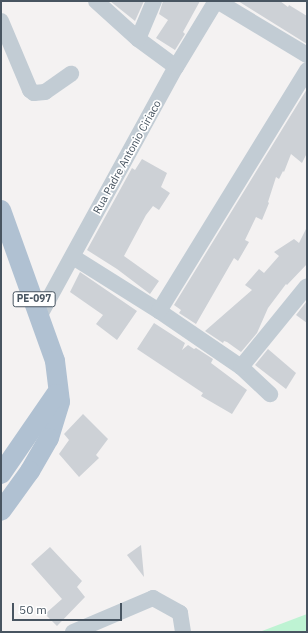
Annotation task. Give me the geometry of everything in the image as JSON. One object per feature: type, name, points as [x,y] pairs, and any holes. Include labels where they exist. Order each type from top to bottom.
[{"type":"main road","name":"PE-097","points":[[1,210],[40,315],[55,361],[60,402],[49,438],[30,471],[1,511]]},
{"type":"main road","points":[[1,474],[59,391]]},
{"type":"street","points":[[96,1],[138,39],[176,67]]},
{"type":"street","points":[[138,39],[154,1]]},
{"type":"street","points":[[216,1],[307,54]]},
{"type":"street","name":"Rua Padre Antonio Ciriaco","points":[[40,315],[176,67],[216,1]]},
{"type":"street","points":[[1,21],[30,90],[34,93],[45,92],[71,74]]},
{"type":"street","points":[[159,311],[307,70]]},
{"type":"street","points":[[73,257],[159,311],[241,367],[270,394]]},
{"type":"street","points":[[241,367],[307,286]]},
{"type":"street","points":[[72,632],[153,598],[180,613],[183,632]]},
{"type":"green space","points":[[307,614],[307,632],[262,631]]},
{"type":"building","points":[[110,1],[144,1],[135,21]]},
{"type":"building","points":[[163,1],[200,1],[183,32],[185,34],[175,50],[156,38],[168,20],[159,14]]},
{"type":"building","points":[[238,1],[280,1],[288,7],[289,5],[307,16],[307,44]]},
{"type":"building","points":[[307,89],[307,153],[302,163],[291,154],[284,172],[283,171],[279,179],[276,177],[268,202],[269,203],[262,220],[256,217],[245,240],[249,242],[238,261],[234,258],[196,324],[179,313],[181,310],[174,305]]},
{"type":"building","points":[[142,159],[167,173],[161,187],[170,193],[159,210],[153,206],[146,215],[124,256],[159,281],[150,294],[117,269],[87,250],[132,168],[135,170]]},
{"type":"building","points":[[307,227],[307,264],[287,285],[286,284],[268,308],[257,333],[241,352],[227,342],[224,341],[223,343],[205,331],[252,290],[245,285],[259,269],[264,273],[279,256],[274,252],[294,239],[299,243]]},
{"type":"building","points":[[80,272],[137,311],[117,340],[96,324],[103,315],[70,292]]},
{"type":"building","points":[[307,301],[307,323],[296,315]]},
{"type":"building","points":[[154,323],[185,343],[182,350],[188,345],[194,349],[196,348],[213,359],[211,363],[247,390],[232,414],[201,396],[203,393],[137,349]]},
{"type":"building","points":[[268,349],[296,373],[286,389],[255,365]]},
{"type":"building","points":[[83,414],[108,439],[96,455],[99,458],[79,477],[59,454],[69,440],[64,434]]},
{"type":"building","points":[[141,545],[144,577],[127,555]]},
{"type":"building","points":[[50,547],[82,581],[77,587],[85,597],[57,626],[45,614],[62,599],[31,564]]}]
